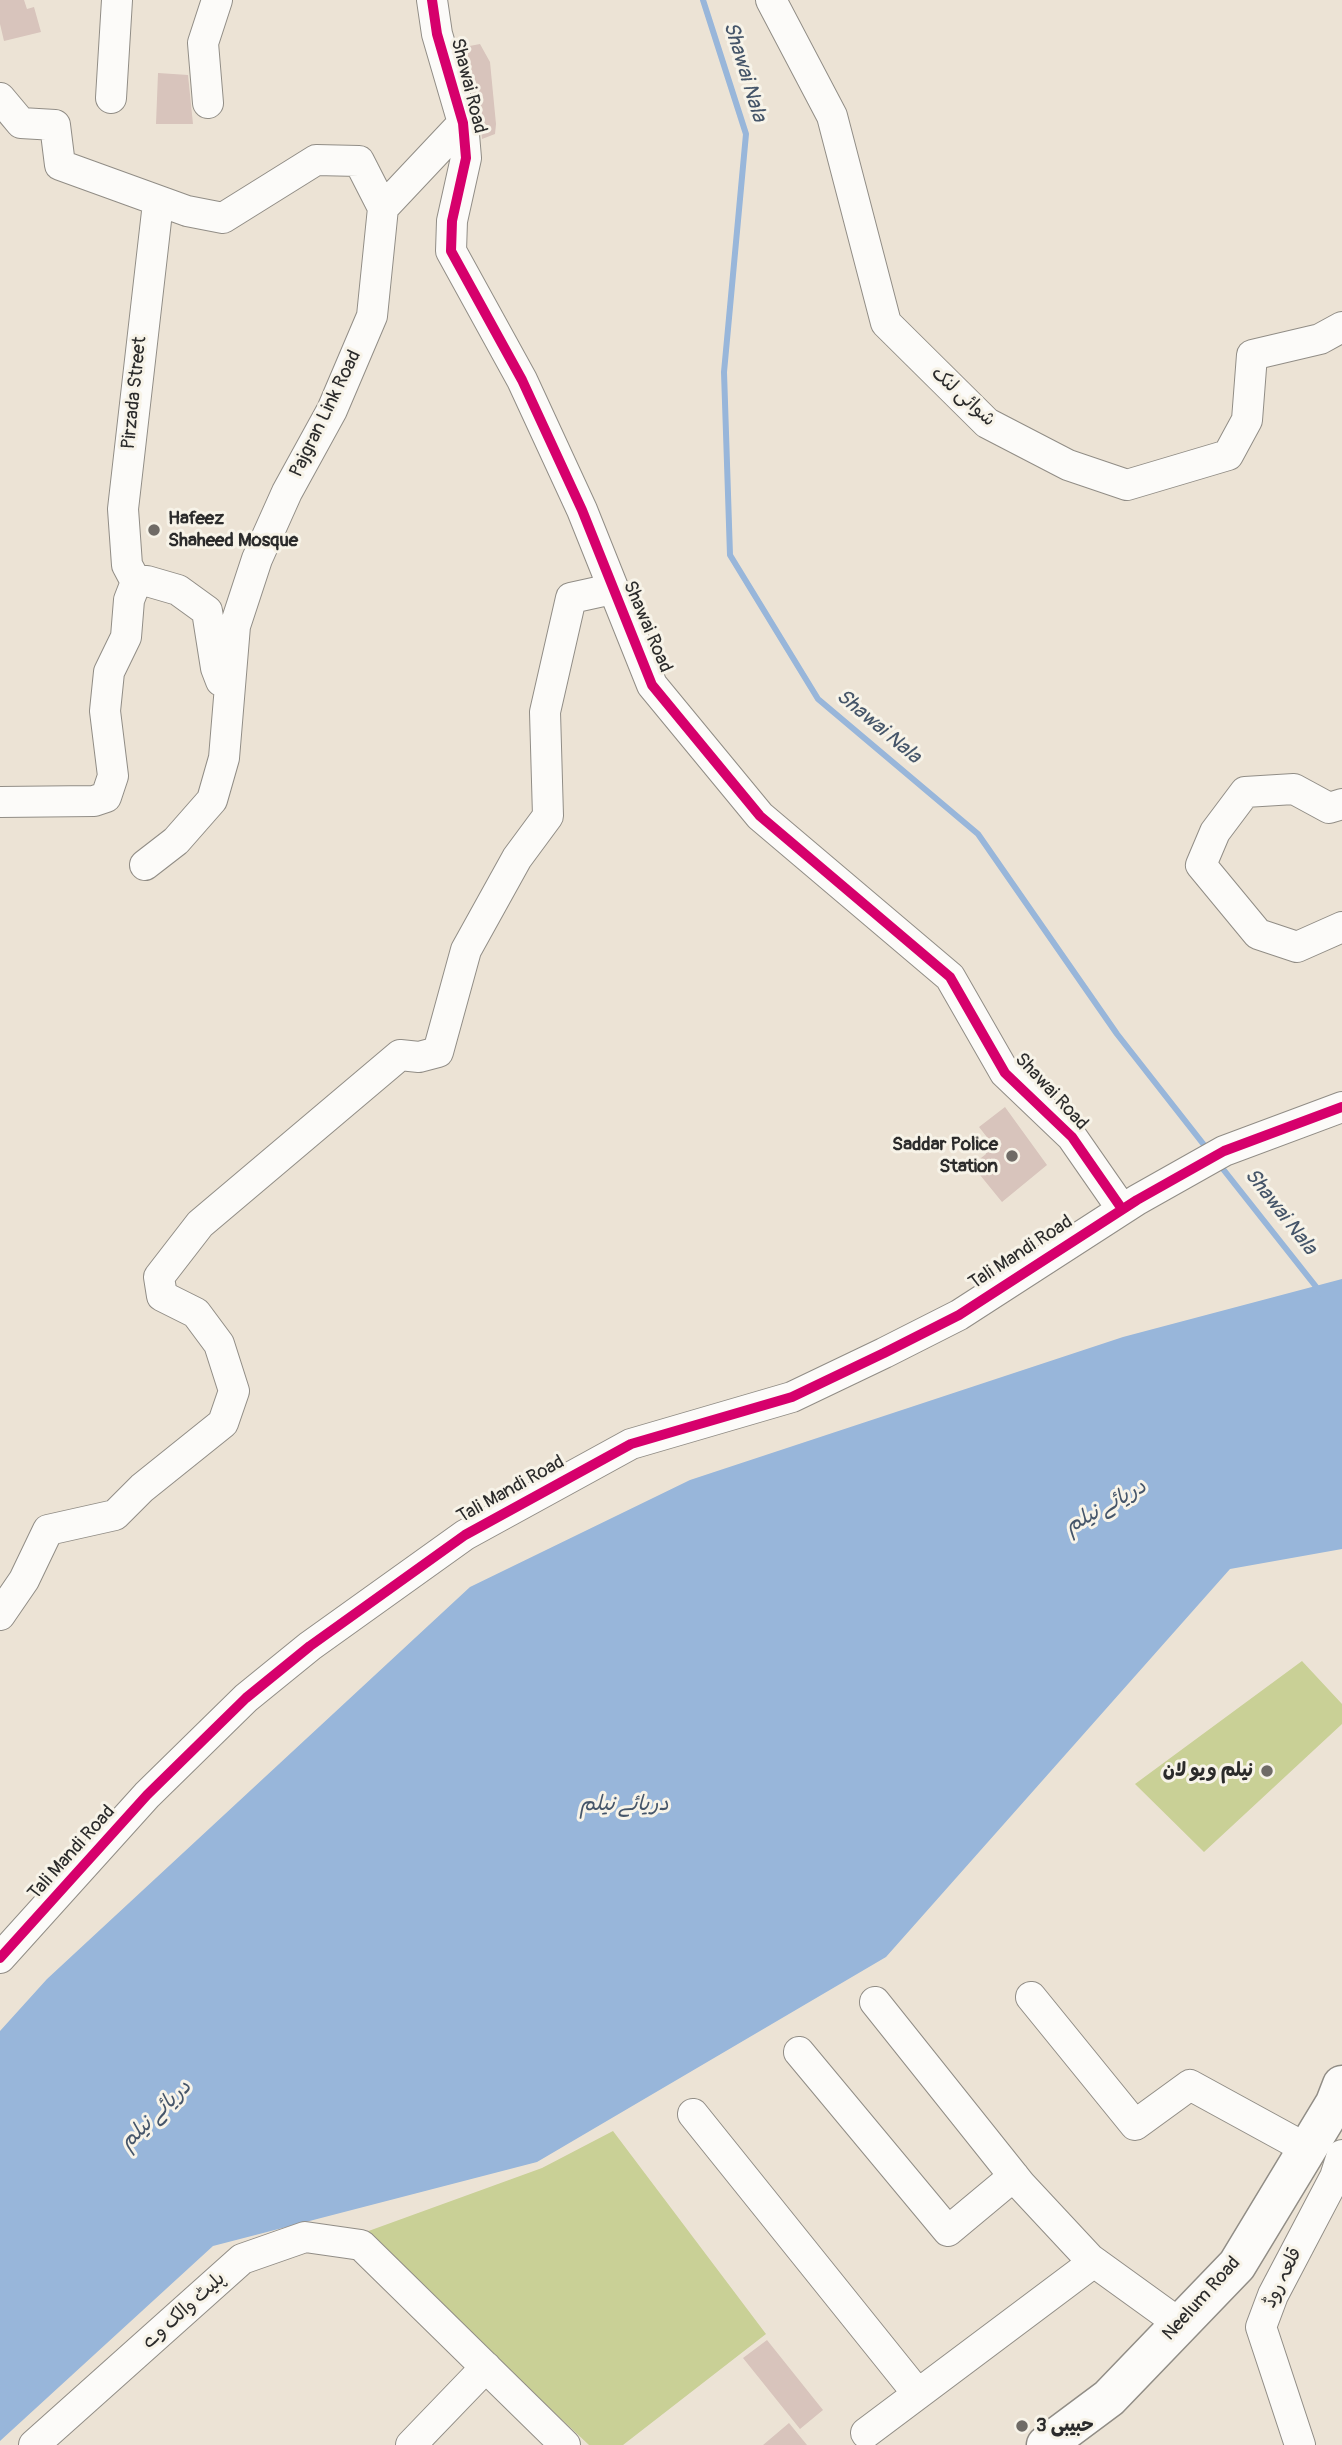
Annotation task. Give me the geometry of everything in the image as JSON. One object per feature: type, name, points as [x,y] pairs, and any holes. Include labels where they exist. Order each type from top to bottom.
[{"type":"main road","name":"Neelum Road","points":[[1046,2445],[1109,2398],[1237,2265],[1325,2152],[1342,2085]]},
{"type":"street","points":[[111,98],[117,0]]},
{"type":"street","points":[[208,103],[203,43],[217,0]]},
{"type":"street","name":"Shawai Road","points":[[432,0],[437,34],[463,123],[466,158],[452,221],[451,251],[522,380],[582,510],[652,685],[760,816],[950,976],[1005,1073],[1072,1137],[1130,1204]]},
{"type":"street","name":"شوائی لنک","points":[[771,0],[832,116],[886,323],[987,423],[1068,465],[1127,485],[1228,455],[1247,420],[1252,355],[1320,339],[1342,327]]},
{"type":"street","points":[[0,98],[21,123],[55,125],[60,165],[158,202],[223,218],[316,160],[359,161],[383,208],[463,123]]},
{"type":"street","name":"Pirzada Street","points":[[136,582],[127,565],[123,509],[158,202]]},
{"type":"street","name":"Pajgran Link Road","points":[[145,865],[176,841],[212,800],[224,758],[235,626],[257,559],[287,492],[332,410],[372,316],[383,208]]},
{"type":"street","points":[[0,802],[93,801],[106,797],[113,776],[105,711],[109,672],[126,636],[129,600],[136,582],[147,581],[178,590],[207,611],[216,668],[228,698]]},
{"type":"street","points":[[0,1615],[24,1580],[48,1530],[115,1515],[142,1488],[223,1423],[234,1391],[219,1344],[196,1313],[162,1296],[159,1277],[200,1224],[400,1055],[419,1058],[438,1052],[466,950],[517,858],[548,816],[545,712],[571,598],[612,589]]},
{"type":"street","points":[[1342,804],[1329,808],[1294,789],[1245,792],[1214,832],[1201,865],[1258,934],[1297,947],[1342,927]]},
{"type":"street","name":"Tali Mandi Road","points":[[0,1958],[147,1795],[246,1698],[310,1646],[465,1535],[631,1444],[792,1397],[884,1353],[959,1315],[1130,1204],[1224,1151],[1335,1108]]},
{"type":"street","points":[[1031,1997],[1135,2124],[1191,2085],[1325,2152]]},
{"type":"street","points":[[875,2002],[1014,2176],[1094,2262],[1180,2324]]},
{"type":"street","points":[[799,2052],[948,2231],[1014,2176]]},
{"type":"street","points":[[694,2114],[918,2394]]},
{"type":"street","name":"قلعہ روڈ","points":[[1300,2445],[1261,2327],[1273,2295],[1335,2177],[1325,2152]]},
{"type":"street","name":"پلیٹ والک وے","points":[[34,2445],[242,2259],[305,2238],[361,2245],[486,2367]]},
{"type":"street","points":[[866,2434],[1094,2262]]},
{"type":"street","points":[[411,2445],[486,2367],[536,2434],[565,2445]]},
{"type":"green space","points":[[1302,1661],[1342,1704],[1342,1724],[1204,1852],[1135,1784]]},
{"type":"green space","points":[[613,2131],[766,2334],[623,2445],[589,2445],[363,2233],[542,2168]]},
{"type":"water","name":"دریائے نیلم","points":[[1342,1279],[1342,1549],[1230,1569],[886,1957],[537,2162],[213,2246],[0,2441],[0,2031],[47,1979],[470,1587],[690,1480],[1123,1337]]},
{"type":"building","points":[[0,0],[24,0],[27,9],[34,7],[41,32],[4,41],[0,24]]},
{"type":"building","points":[[480,44],[490,62],[496,124],[495,134],[482,139],[480,118],[459,48]]},
{"type":"building","points":[[158,73],[188,75],[193,124],[156,124]]},
{"type":"building","name":"Saddar Police Station","points":[[1005,1107],[1047,1165],[1002,1202],[980,1175],[987,1169],[981,1158],[986,1154],[984,1146],[990,1141],[979,1127]]},
{"type":"building","points":[[767,2340],[823,2410],[800,2429],[743,2358]]},
{"type":"building","points":[[789,2423],[807,2445],[763,2445]]},
{"type":"waterway","name":"Shawai Nala","points":[[703,0],[746,134],[724,372],[730,555],[818,699],[978,834],[1117,1034],[1208,1150]]},
{"type":"waterway","name":"Shawai Nala","points":[[1219,1164],[1321,1293]]},
{"type":"cycle path","points":[[432,0],[437,34],[463,123],[466,158],[452,221],[451,251],[522,380],[582,510],[652,685],[760,816],[950,977],[1005,1073],[1072,1137],[1122,1209]]},
{"type":"cycle path","points":[[0,1958],[147,1795],[246,1698],[310,1646],[465,1535],[631,1444],[792,1397],[884,1353],[959,1315],[1137,1200],[1224,1151],[1342,1107]]},
{"type":"place","name":"Hafeez Shaheed Mosque","points":[[154,530]]},
{"type":"place","name":"Saddar Police Station","points":[[1012,1156]]},
{"type":"place","name":"نیلم ویو لان","points":[[1267,1771]]},
{"type":"place","name":"حبیبی 3","points":[[1022,2426]]}]
